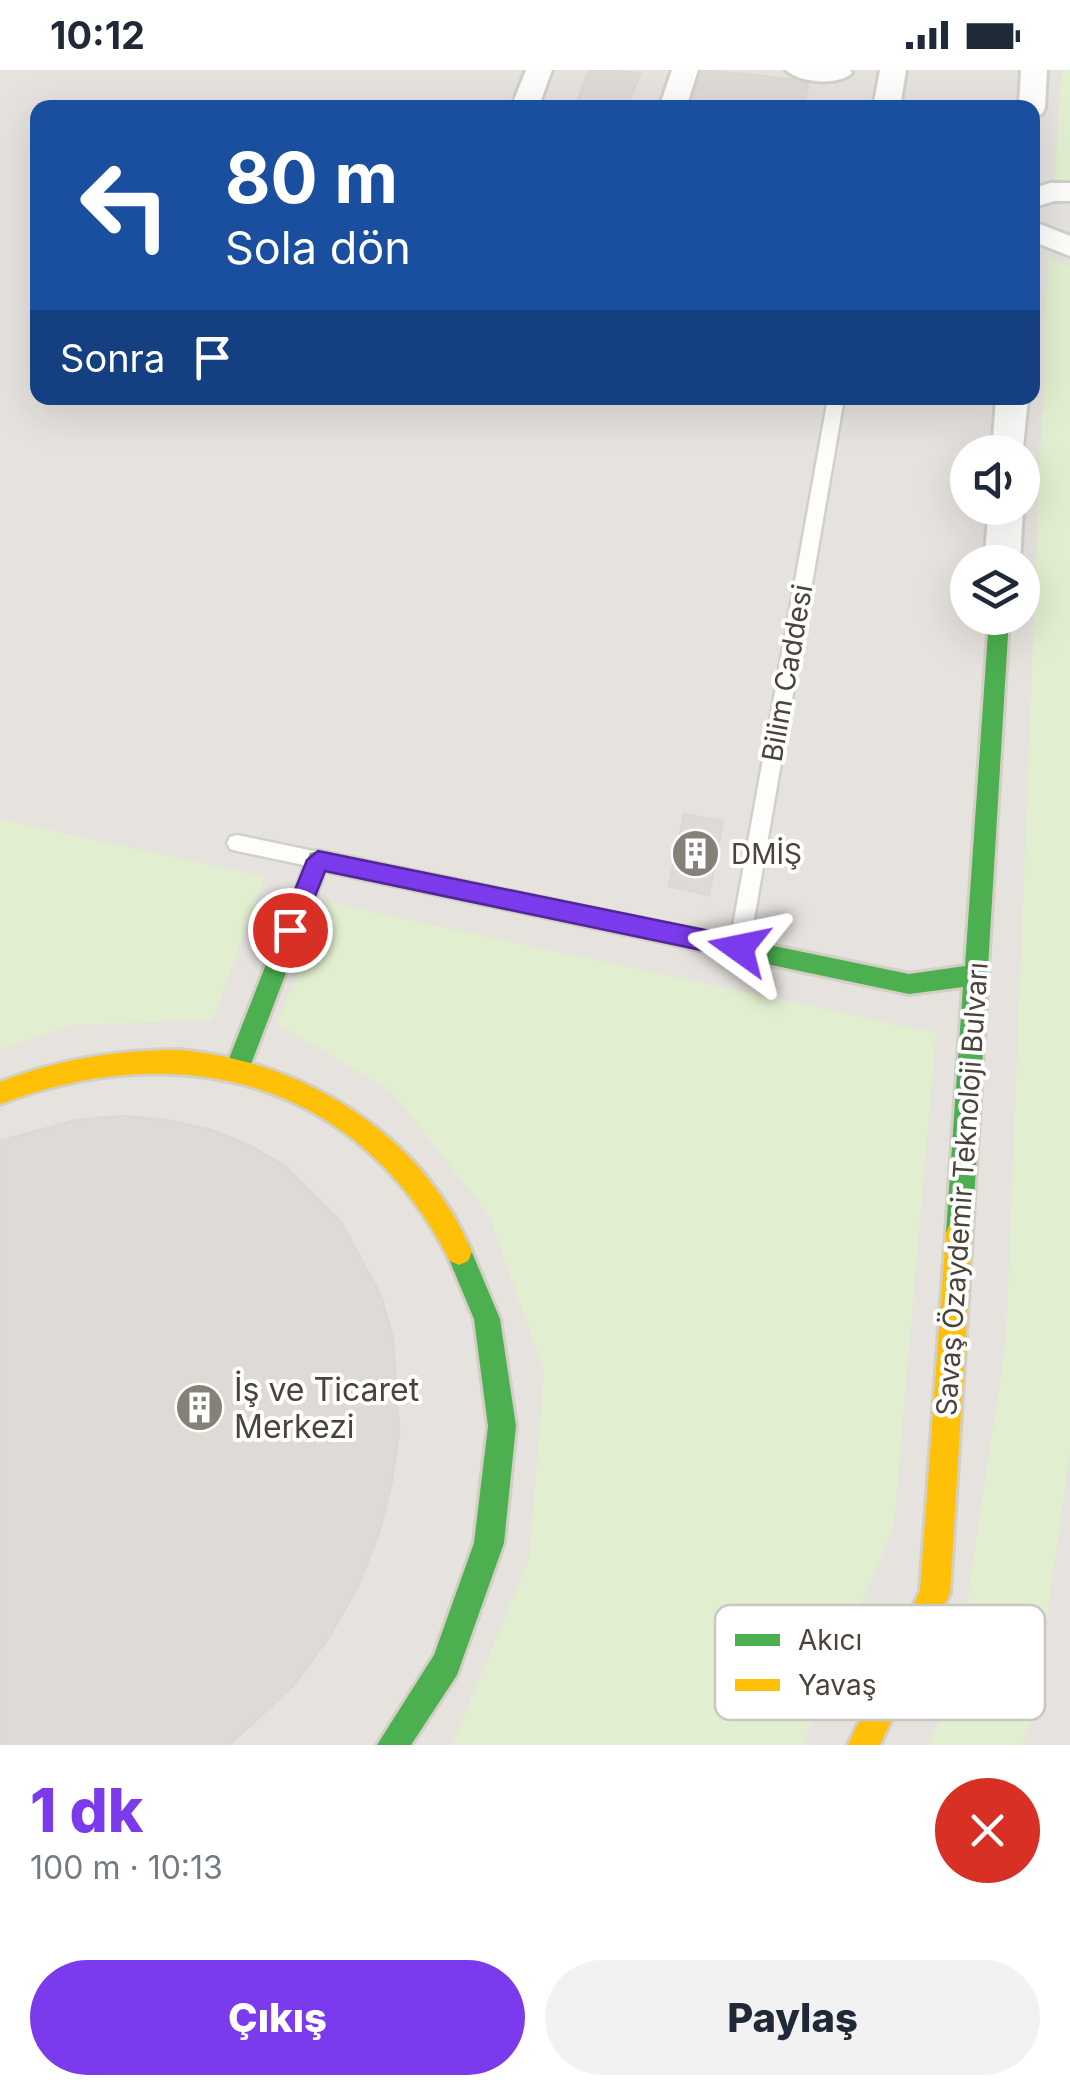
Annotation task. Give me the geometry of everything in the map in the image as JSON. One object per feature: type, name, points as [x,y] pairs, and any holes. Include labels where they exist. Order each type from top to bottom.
[{"type":"street","points":[[527,100],[539,70]]},
{"type":"street","points":[[675,100],[685,70]]},
{"type":"street","points":[[799,70],[837,79]]},
{"type":"street","points":[[887,100],[892,70]]},
{"type":"street","points":[[1032,100],[1034,70]]},
{"type":"street","points":[[1040,196],[1070,192]]},
{"type":"street","points":[[1040,234],[1070,247]]},
{"type":"street","points":[[1010,435],[1012,405]]},
{"type":"street","name":"Savaş Özaydemir Teknoloji Bulvarı","points":[[929,1605],[935,1593],[998,635]]},
{"type":"street","points":[[236,1069],[318,860],[909,984],[977,975]]},
{"type":"street","points":[[0,1093],[34,1078],[137,1060],[236,1069],[320,1101],[392,1154],[449,1227],[488,1319],[502,1426],[489,1544],[446,1664],[393,1745]]},
{"type":"street","name":"Savaş Özaydemir Teknoloji Bulvarı","points":[[864,1745],[876,1720]]},
{"type":"lane","name":"Bilim Caddesi","points":[[739,948],[835,405]]},
{"type":"lane","points":[[237,843],[318,860]]},
{"type":"shaded area","points":[[0,70],[1070,70],[1070,1745],[0,1745]]},
{"type":"shaded area","points":[[141,600],[641,691],[607,876],[237,804],[213,858],[15,813]]},
{"type":"green space","points":[[1061,70],[1070,70],[1070,181],[1055,180]]},
{"type":"green space","points":[[1048,257],[1070,266],[1070,1455],[1045,1629],[1045,1605],[966,1605],[1006,1341],[1033,635],[1040,635],[1040,545],[1037,545]]},
{"type":"green space","points":[[0,819],[265,877],[213,1020],[73,1025],[0,1050]]},
{"type":"green space","points":[[330,903],[936,1033],[894,1525],[861,1605],[715,1605],[715,1720],[813,1720],[803,1745],[452,1745],[529,1559],[544,1372],[489,1215],[390,1090],[276,1024]]},
{"type":"green space","points":[[940,1720],[1032,1720],[1021,1745],[927,1745]]},
{"type":"building","points":[[589,70],[640,73],[630,100],[578,100]]},
{"type":"building","points":[[703,70],[809,81],[805,100],[692,100]]},
{"type":"building","name":"DMİŞ","points":[[684,814],[723,821],[709,895],[669,886]]},
{"type":"building","name":"İş ve Ticaret Merkezi","points":[[122,1116],[209,1129],[249,1145],[286,1167],[341,1222],[381,1296],[393,1339],[399,1432],[392,1481],[379,1533],[358,1586],[329,1637],[293,1686],[229,1745],[0,1745],[0,1141],[76,1120]]},
{"type":"traffic: fast","points":[[959,1233],[998,635]]},
{"type":"traffic: fast","points":[[237,1069],[318,860],[909,984],[977,975]]},
{"type":"traffic: fast","points":[[393,1745],[446,1664],[489,1543],[502,1426],[487,1319],[459,1252]]},
{"type":"traffic: slow","points":[[0,1093],[55,1074],[149,1061],[210,1064],[273,1080],[339,1114],[370,1136],[422,1189],[459,1252]]},
{"type":"traffic: slow","points":[[929,1605],[935,1593],[959,1233]]},
{"type":"traffic: slow","points":[[864,1745],[876,1720]]},
{"type":"place","name":"DMİŞ","points":[[696,854]]},
{"type":"place","name":"İş ve Ticaret Merkezi","points":[[199,1408]]},
{"type":"route","points":[[290,930],[318,860],[739,948]]}]
